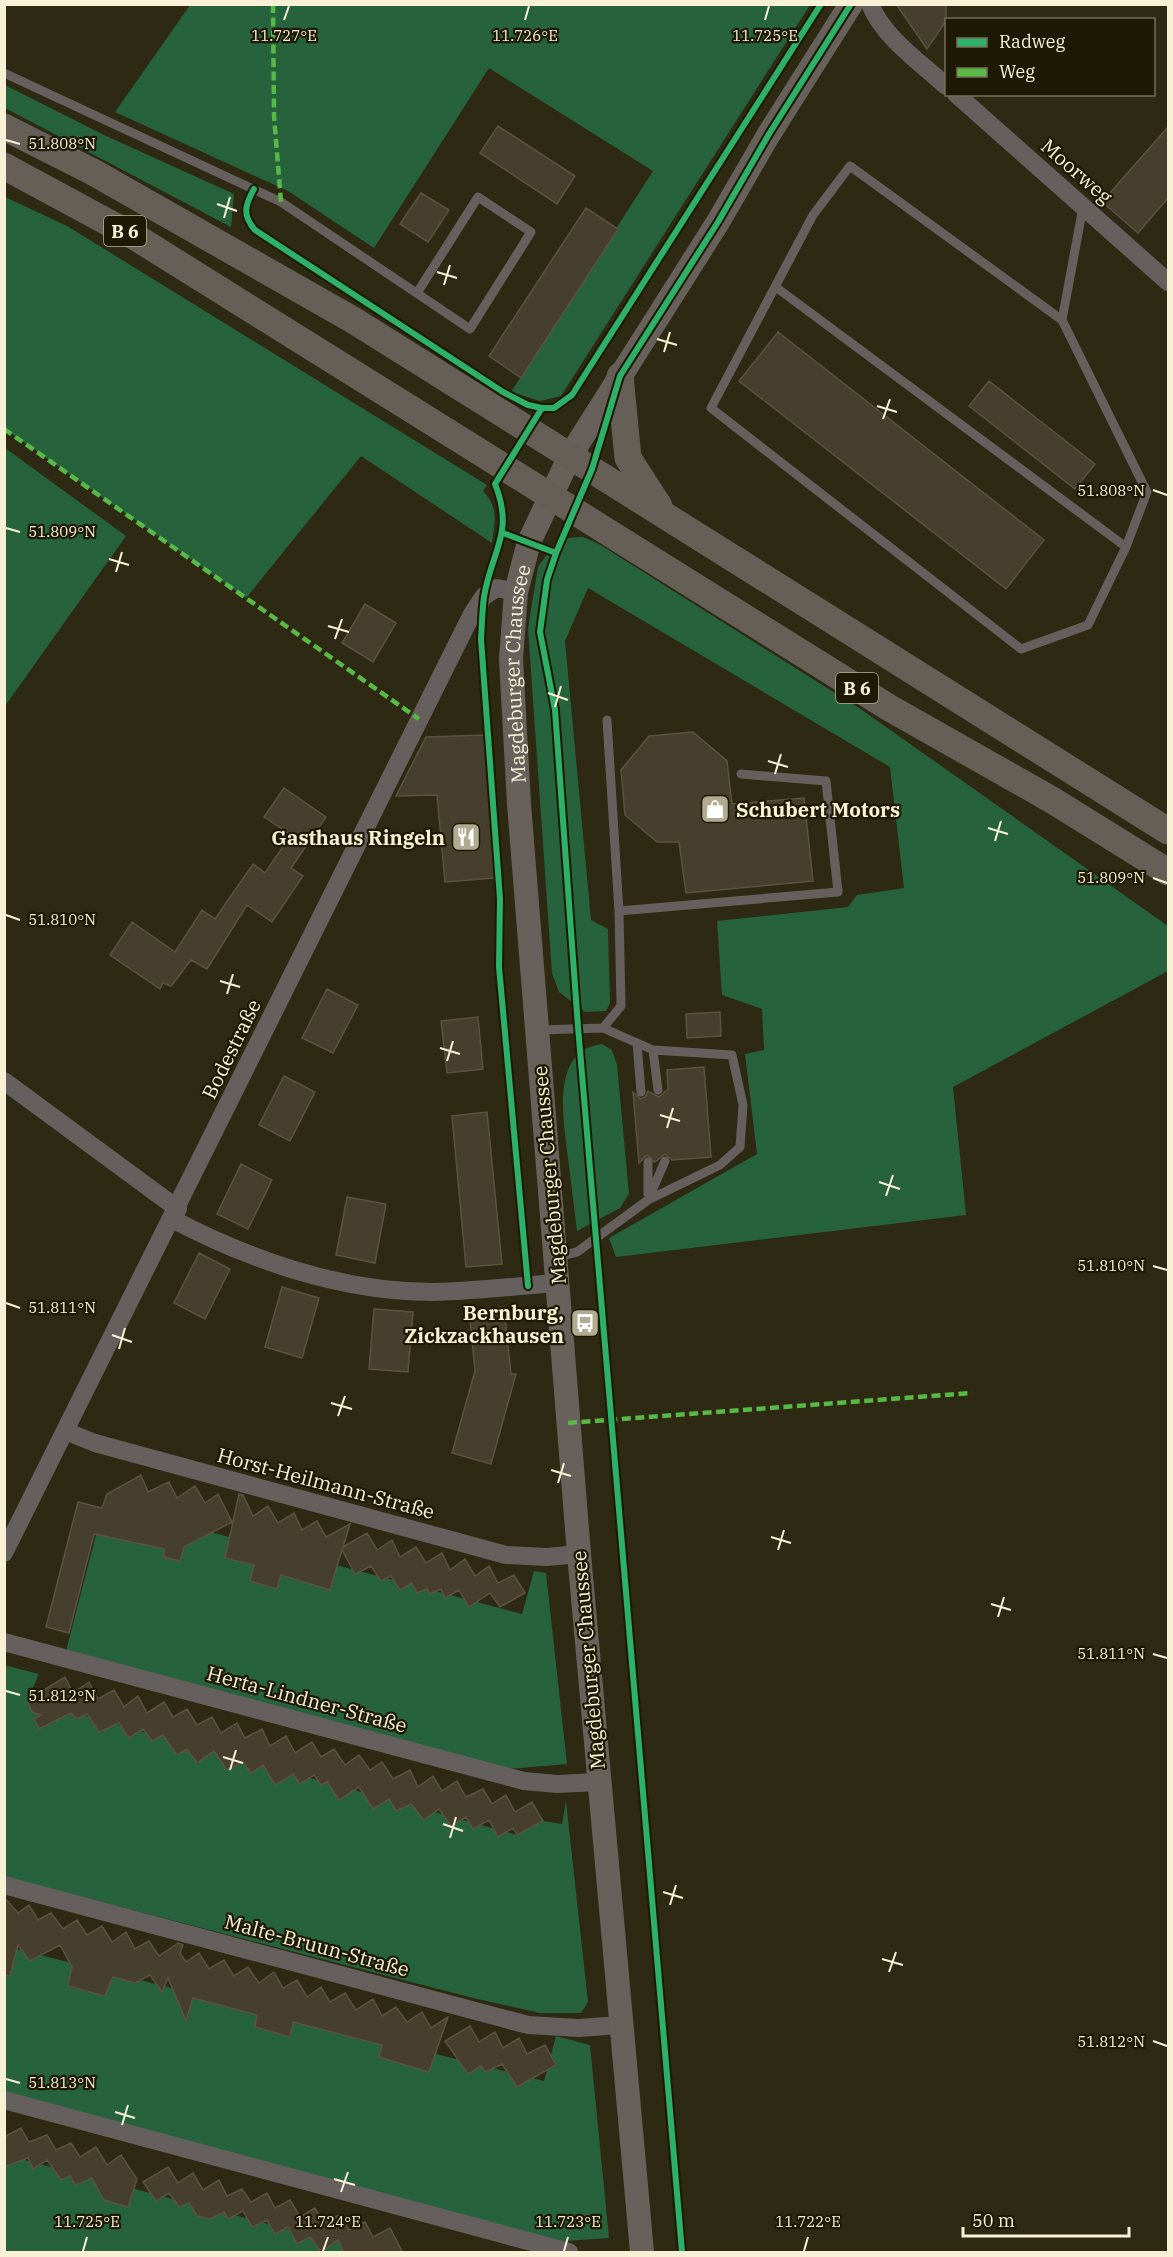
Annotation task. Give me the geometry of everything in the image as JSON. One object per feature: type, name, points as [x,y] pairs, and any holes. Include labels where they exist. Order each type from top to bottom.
[{"type":"main road","name":"Magdeburger Chaussee","points":[[642,2253],[579,1554],[537,1030],[512,700],[511,648],[516,592],[529,542],[570,456],[718,222],[769,134],[850,4]]},
{"type":"main road","name":"B 6","points":[[4,127],[93,172],[266,268],[667,516],[1168,831]]},
{"type":"main road","name":"B 6","points":[[4,166],[137,238],[888,707],[1052,800],[1168,872]]},
{"type":"main road","name":"B 6","points":[[620,376],[628,458],[667,516]]},
{"type":"street","points":[[870,4],[875,17],[885,29],[945,85]]},
{"type":"street","name":"Moorweg","points":[[958,96],[1168,282]]},
{"type":"street","name":"Bodestraße","points":[[4,1554],[472,614],[484,596],[497,588],[516,592]]},
{"type":"street","points":[[4,1081],[175,1214],[245,1254],[349,1284],[433,1292],[558,1283]]},
{"type":"street","name":"Horst-Heilmann-Straße","points":[[64,1431],[95,1443],[506,1555],[547,1557],[579,1554]]},
{"type":"street","name":"Herta-Lindner-Straße","points":[[4,1642],[524,1780],[565,1784],[599,1782]]},
{"type":"street","name":"Malte-Bruun-Straße","points":[[4,1885],[528,2025],[579,2028],[620,2025]]},
{"type":"street","points":[[4,2100],[569,2253]]},
{"type":"lane","points":[[4,73],[281,202],[470,329],[531,232],[478,197],[417,293]]},
{"type":"lane","points":[[850,166],[1062,320],[1147,492],[1126,547],[1088,625],[1021,649],[711,408],[777,288],[813,215],[850,166]]},
{"type":"lane","points":[[1062,320],[1083,207]]},
{"type":"lane","points":[[777,288],[1126,547]]},
{"type":"lane","points":[[603,1028],[621,1006],[619,910],[607,720]]},
{"type":"lane","points":[[619,910],[838,892],[826,781],[741,774]]},
{"type":"lane","points":[[537,1030],[603,1028],[653,1050],[732,1055],[743,1105],[740,1147],[720,1165],[648,1200],[577,1252],[556,1257]]},
{"type":"lane","points":[[637,1043],[641,1092]]},
{"type":"lane","points":[[653,1050],[658,1090]]},
{"type":"lane","points":[[648,1200],[665,1161]]},
{"type":"lane","points":[[648,1162],[648,1200]]},
{"type":"green space","points":[[190,5],[810,5],[561,396],[540,401],[511,392],[653,171],[489,68],[374,248],[288,191],[115,112]]},
{"type":"green space","points":[[5,85],[104,135],[234,194],[231,227],[5,108]]},
{"type":"green space","points":[[5,197],[67,226],[487,485],[483,491],[492,503],[495,515],[492,543],[361,456],[246,598],[5,429]]},
{"type":"green space","points":[[5,448],[126,536],[5,706]]},
{"type":"green space","points":[[583,537],[599,544],[862,710],[1168,926],[1168,971],[953,1087],[966,1215],[616,1257],[609,1238],[757,1154],[745,1054],[764,1050],[762,1009],[722,995],[717,921],[848,907],[857,895],[904,888],[890,767],[588,588],[565,641],[591,920],[608,929],[610,1003],[606,1011],[585,1012],[559,992],[552,973],[528,628],[538,567],[554,544],[566,538]]},
{"type":"green space","points":[[602,1044],[612,1050],[617,1065],[629,1194],[620,1208],[577,1231],[564,1126],[564,1090],[567,1073],[574,1059],[585,1049]]},
{"type":"green space","points":[[104,1504],[522,1614],[534,1571],[546,1573],[567,1764],[508,1769],[66,1651]]},
{"type":"green space","points":[[4,1665],[39,1674],[28,1700],[517,1835],[543,1821],[562,1824],[566,1801],[588,2002],[581,2013],[540,2013],[473,1998],[5,1877]]},
{"type":"green space","points":[[4,1946],[544,2081],[556,2036],[590,2045],[609,2238],[553,2242],[5,2095]]},
{"type":"green space","points":[[5,2155],[375,2252],[5,2252]]},
{"type":"building","points":[[896,4],[946,4],[945,22],[927,49]]},
{"type":"building","points":[[498,126],[575,176],[557,204],[480,153]]},
{"type":"building","points":[[1168,127],[1168,198],[1138,233],[1102,202]]},
{"type":"building","points":[[421,193],[449,210],[428,242],[400,224]]},
{"type":"building","points":[[586,208],[618,229],[521,378],[489,356]]},
{"type":"building","points":[[778,332],[1044,540],[1006,589],[739,381]]},
{"type":"building","points":[[989,381],[1095,464],[1075,489],[969,406]]},
{"type":"building","points":[[365,604],[396,623],[373,662],[342,643]]},
{"type":"building","name":"Schubert Motors","points":[[693,732],[727,761],[732,804],[804,798],[813,881],[686,893],[679,842],[657,842],[625,815],[621,770],[649,736]]},
{"type":"building","name":"Gasthaus Ringeln","points":[[485,735],[494,878],[445,882],[437,795],[396,796],[426,737]]},
{"type":"building","points":[[284,788],[326,817],[291,868],[303,876],[272,922],[247,905],[207,969],[191,960],[171,986],[163,983],[160,989],[110,955],[132,922],[175,952],[202,910],[215,919],[253,864],[265,873],[291,835],[264,817]]},
{"type":"building","points":[[327,989],[358,1005],[333,1053],[302,1038]]},
{"type":"building","points":[[720,1012],[721,1036],[687,1038],[686,1014]]},
{"type":"building","points":[[478,1017],[483,1069],[447,1073],[441,1021]]},
{"type":"building","points":[[704,1067],[711,1157],[672,1160],[665,1154],[655,1162],[647,1155],[639,1163],[633,1092],[641,1099],[648,1091],[659,1097],[668,1089],[667,1070]]},
{"type":"building","points":[[284,1076],[315,1092],[290,1141],[259,1125]]},
{"type":"building","points":[[487,1112],[502,1264],[466,1267],[452,1116]]},
{"type":"building","points":[[241,1164],[272,1180],[248,1229],[217,1214]]},
{"type":"building","points":[[347,1197],[386,1204],[375,1263],[336,1255]]},
{"type":"building","points":[[199,1253],[230,1269],[205,1319],[174,1303]]},
{"type":"building","points":[[282,1287],[319,1298],[302,1358],[265,1347]]},
{"type":"building","points":[[504,1307],[511,1374],[516,1374],[491,1464],[452,1453],[475,1371],[469,1310]]},
{"type":"building","points":[[374,1309],[413,1312],[408,1372],[369,1369]]},
{"type":"building","points":[[141,1475],[148,1492],[169,1482],[177,1498],[195,1486],[205,1503],[218,1494],[232,1522],[184,1547],[180,1561],[163,1557],[165,1549],[94,1534],[69,1633],[46,1627],[78,1502],[102,1508],[107,1494]]},
{"type":"building","points":[[239,1494],[243,1495],[253,1516],[268,1506],[278,1523],[294,1513],[302,1530],[317,1521],[326,1537],[350,1524],[343,1547],[367,1533],[377,1550],[392,1540],[400,1557],[416,1547],[426,1563],[442,1553],[450,1570],[465,1559],[475,1576],[489,1566],[498,1583],[514,1575],[525,1593],[500,1607],[490,1593],[469,1607],[459,1590],[445,1598],[441,1589],[430,1594],[427,1589],[417,1593],[412,1583],[400,1590],[391,1576],[381,1581],[371,1566],[355,1574],[342,1550],[330,1590],[281,1575],[277,1589],[250,1581],[254,1565],[225,1558]]},
{"type":"building","points":[[65,1677],[73,1693],[89,1682],[98,1699],[114,1690],[124,1707],[138,1696],[147,1713],[164,1702],[173,1717],[187,1709],[197,1725],[212,1717],[221,1733],[237,1723],[245,1738],[262,1729],[270,1746],[286,1736],[295,1753],[312,1742],[321,1757],[334,1749],[345,1765],[359,1755],[370,1770],[382,1762],[393,1779],[410,1770],[418,1787],[433,1776],[442,1791],[457,1781],[466,1797],[483,1789],[492,1804],[506,1795],[515,1812],[532,1802],[543,1821],[517,1835],[513,1828],[498,1837],[489,1820],[473,1829],[466,1817],[451,1826],[439,1809],[424,1820],[411,1804],[396,1811],[389,1799],[373,1809],[359,1787],[339,1800],[327,1782],[321,1785],[314,1775],[300,1784],[293,1774],[275,1785],[263,1765],[251,1773],[243,1762],[227,1770],[214,1751],[197,1763],[187,1749],[177,1755],[163,1735],[152,1741],[143,1729],[129,1738],[119,1723],[99,1732],[87,1714],[77,1719],[71,1713],[39,1729],[34,1719],[41,1715],[32,1712],[27,1700]]},
{"type":"building","points":[[4,1897],[18,1913],[29,1905],[38,1920],[51,1913],[63,1929],[77,1920],[87,1935],[102,1926],[112,1942],[126,1932],[135,1949],[149,1941],[159,1956],[178,1943],[183,1945],[180,1953],[186,1962],[199,1953],[209,1969],[224,1960],[234,1976],[248,1967],[259,1983],[274,1972],[283,1988],[297,1980],[307,1997],[321,1987],[330,2002],[345,1993],[356,2010],[373,1999],[382,2016],[396,2007],[407,2022],[422,2012],[431,2028],[448,2017],[429,2072],[379,2057],[382,2045],[293,2022],[290,2037],[255,2027],[257,2015],[193,1998],[186,2021],[168,1978],[162,1992],[150,1975],[135,1983],[113,1977],[105,1996],[68,1986],[72,1967],[60,1945],[30,1961],[18,1945],[10,1976],[4,1975]]},
{"type":"building","points":[[470,2026],[479,2042],[495,2032],[503,2048],[519,2038],[527,2054],[545,2045],[556,2065],[517,2087],[502,2064],[486,2072],[481,2066],[468,2074],[445,2041]]},
{"type":"building","points":[[21,2128],[29,2142],[47,2135],[56,2150],[71,2143],[80,2157],[96,2147],[107,2165],[121,2155],[137,2179],[128,2207],[104,2200],[92,2178],[75,2185],[70,2176],[61,2180],[47,2160],[33,2169],[28,2158],[4,2167],[4,2137]]},
{"type":"building","points":[[168,2167],[178,2183],[193,2173],[203,2190],[219,2180],[227,2196],[242,2189],[251,2202],[267,2193],[275,2208],[290,2200],[300,2217],[315,2208],[324,2223],[339,2215],[349,2230],[365,2222],[373,2237],[390,2228],[403,2253],[344,2253],[338,2240],[321,2252],[310,2237],[297,2244],[288,2227],[275,2234],[267,2220],[252,2227],[243,2211],[228,2219],[224,2212],[210,2219],[197,2216],[189,2203],[179,2207],[169,2193],[156,2201],[143,2182]]},
{"type":"marked path","points":[[273,4],[274,116],[281,202]]},
{"type":"marked path","points":[[4,429],[419,719]]},
{"type":"marked path","points":[[568,1423],[972,1393]]},
{"type":"cycle path","points":[[542,408],[554,408],[572,395],[821,4]]},
{"type":"cycle path","points":[[556,553],[592,469],[620,376],[718,222],[769,134],[851,4]]},
{"type":"cycle path","points":[[254,189],[246,210],[248,220],[255,230],[503,392],[528,405],[542,408],[495,484],[501,501],[502,530],[487,581],[481,639],[500,899],[499,967],[528,1286]]},
{"type":"cycle path","points":[[503,533],[556,553],[547,580],[540,632],[555,710],[578,1027],[682,2252]]},
{"type":"place","name":"Schubert Motors","points":[[715,809]]},
{"type":"place","name":"Gasthaus Ringeln","points":[[466,837]]},
{"type":"place","name":"Bernburg, Zickzackhausen","points":[[585,1323]]}]
